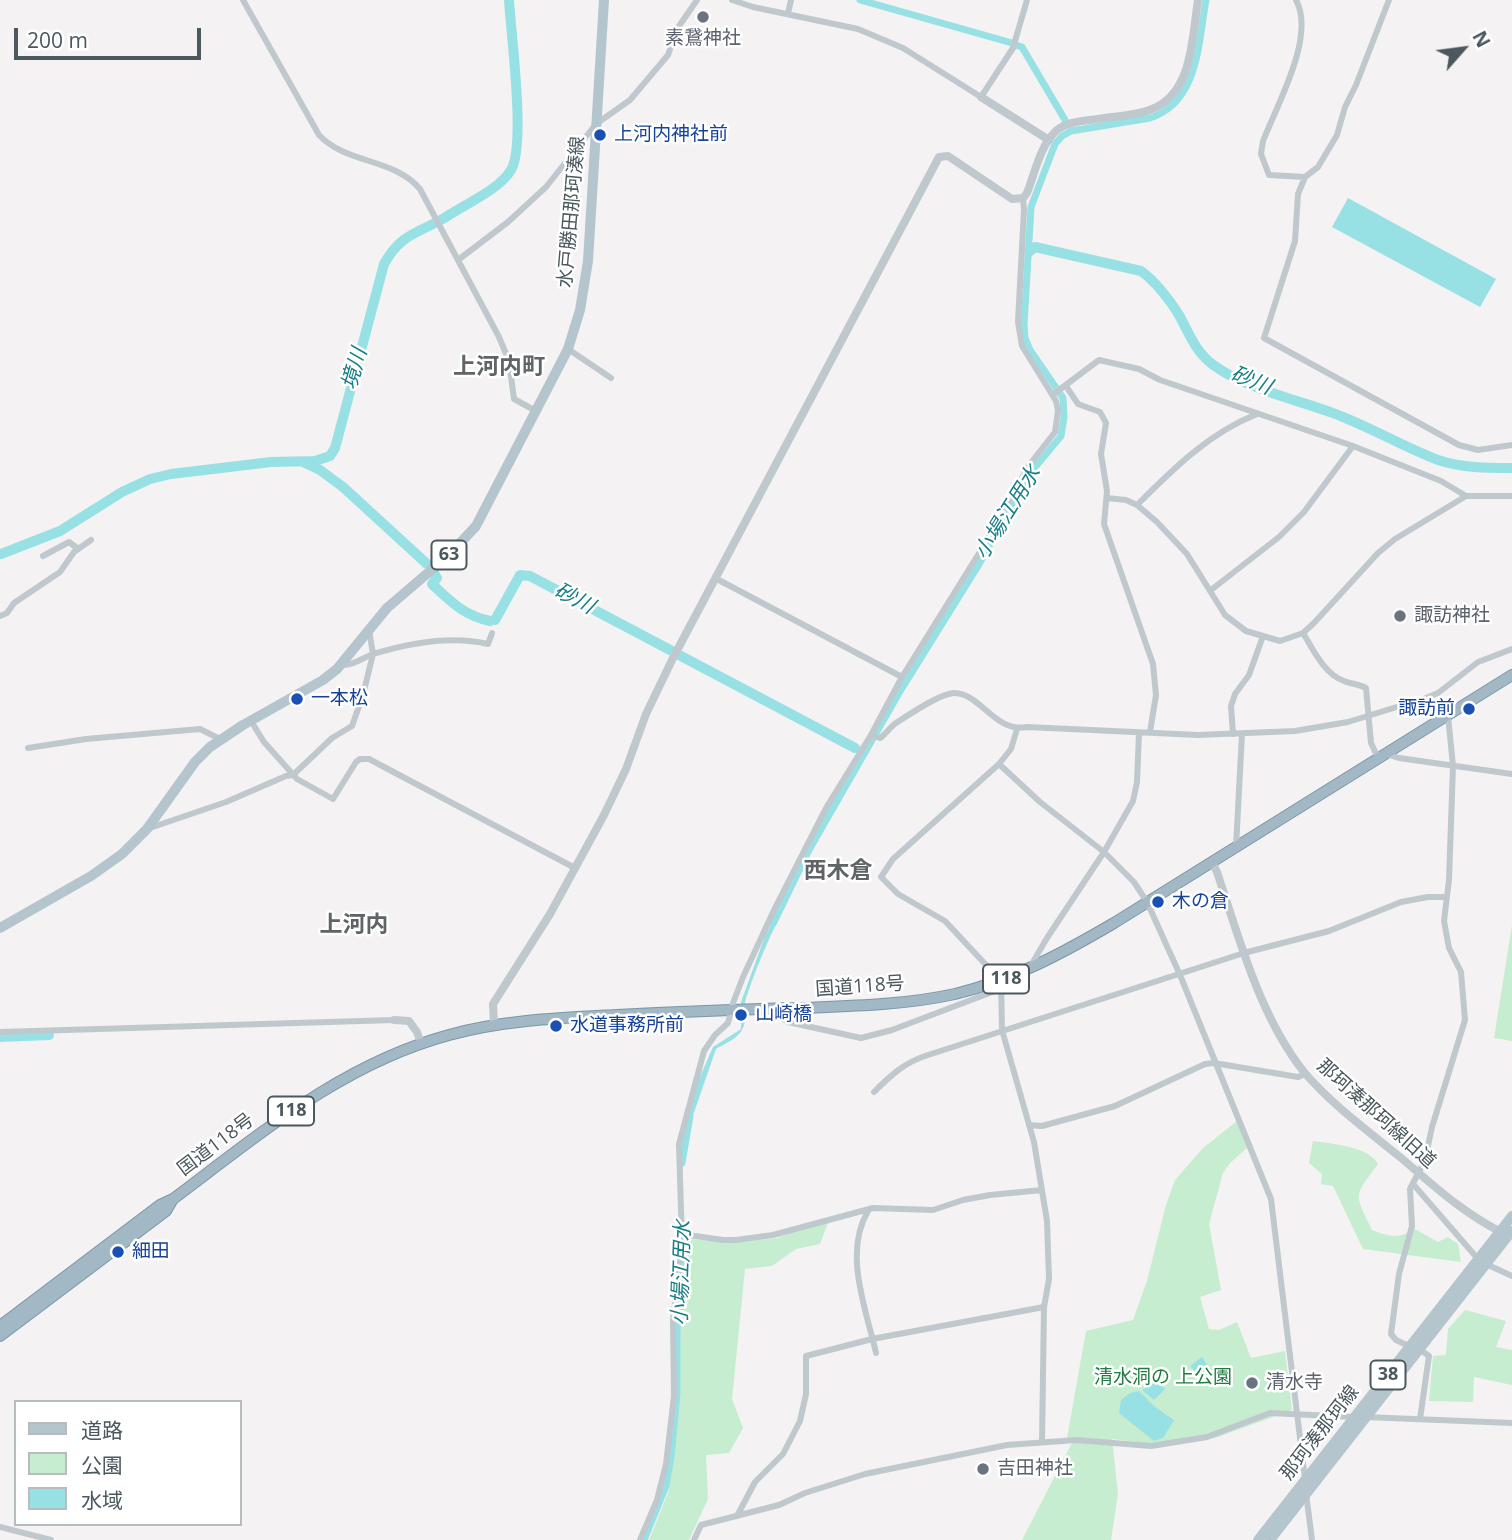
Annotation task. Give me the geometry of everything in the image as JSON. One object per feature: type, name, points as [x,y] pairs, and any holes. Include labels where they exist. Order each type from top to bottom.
[{"type":"highway","name":"国道118号","points":[[0,1326],[307,1098],[360,1068],[421,1043],[494,1025],[539,1019],[883,1005],[1001,985],[1147,902],[1512,675]]},
{"type":"highway","name":"国道118号","points":[[0,1336],[166,1211],[173,1199]]},
{"type":"main road","name":"水戸勝田那珂湊線","points":[[0,928],[91,876],[122,854],[147,829],[195,762],[220,739],[323,680],[341,665],[395,600],[450,554],[476,526],[568,349],[580,310],[587,272],[604,0]]},
{"type":"main road","name":"那珂湊那珂線","points":[[1270,1540],[1361,1417],[1482,1262],[1508,1234],[1512,1216]]},
{"type":"main road","name":"那珂湊那珂線","points":[[1258,1540],[1305,1479],[1361,1417]]},
{"type":"street","points":[[243,0],[319,135],[335,148],[405,175],[420,189],[506,351],[514,399],[536,411]]},
{"type":"street","points":[[458,260],[508,222],[546,187],[596,124],[630,100],[668,55],[677,29],[697,0]]},
{"type":"street","points":[[732,0],[753,7],[858,29],[903,48],[1049,139]]},
{"type":"street","points":[[788,13],[791,0]]},
{"type":"street","points":[[981,97],[1016,41],[1027,0]]},
{"type":"street","points":[[640,1540],[657,1500],[666,1464],[674,1396],[673,1320],[684,1234],[678,1159],[681,1132],[704,1051],[715,1035],[729,1023],[743,977],[827,808],[875,736],[902,677],[986,542],[1030,464],[1055,432],[1058,411],[1056,401],[1026,354],[1019,337],[1018,322],[1023,198],[1049,139],[1069,124],[1143,112],[1169,99],[1184,77],[1198,0]]},
{"type":"street","points":[[1296,0],[1303,21],[1302,41],[1263,141],[1261,154],[1269,175],[1305,177]]},
{"type":"street","points":[[1389,0],[1345,107],[1334,141],[1318,167],[1305,177],[1298,194],[1295,241],[1264,338],[1460,444],[1478,450],[1512,445]]},
{"type":"street","points":[[494,1025],[493,1004],[550,914],[575,868],[626,769],[646,714],[668,669],[939,157],[942,155],[954,160],[1012,199],[1023,198]]},
{"type":"street","points":[[568,349],[611,378]]},
{"type":"street","points":[[1055,393],[1099,360],[1139,369],[1160,380],[1353,446],[1441,481],[1466,496],[1512,496]]},
{"type":"street","points":[[1064,387],[1077,404],[1100,412],[1104,417],[1107,430],[1101,454],[1107,498],[1104,524],[1153,664],[1156,695],[1150,732]]},
{"type":"street","points":[[1137,505],[1177,466],[1215,435],[1234,423],[1257,414]]},
{"type":"street","points":[[1211,590],[1279,537],[1304,512],[1353,446]]},
{"type":"street","points":[[1107,498],[1126,500],[1137,505],[1157,522],[1187,554],[1225,615],[1245,631],[1280,641],[1303,632],[1378,553],[1395,539],[1466,496]]},
{"type":"street","points":[[0,616],[7,613],[14,603],[60,572],[77,548],[92,540]]},
{"type":"street","points":[[43,556],[69,542],[77,548]]},
{"type":"street","points":[[715,578],[902,677]]},
{"type":"street","points":[[147,829],[293,775],[332,738],[352,726],[373,654],[369,630]]},
{"type":"street","points":[[1303,632],[1316,654],[1336,677],[1366,688],[1371,743],[1382,756],[1512,774]]},
{"type":"street","points":[[341,665],[346,666],[373,654],[430,642],[459,640],[488,644],[492,633]]},
{"type":"street","points":[[1233,734],[1231,706],[1234,694],[1249,675],[1263,636]]},
{"type":"street","points":[[875,736],[943,695],[955,692],[1017,729],[1027,727],[1139,733],[1242,734],[1318,728],[1426,698],[1438,693],[1478,662],[1512,649]]},
{"type":"street","points":[[1420,1419],[1429,1356],[1396,1340],[1391,1334],[1399,1274],[1412,1226],[1410,1189],[1424,1160],[1465,1020],[1461,972],[1444,932],[1445,897],[1449,880],[1453,766],[1448,716]]},
{"type":"street","points":[[251,721],[264,742],[293,775],[332,799],[356,762],[369,759],[575,868]]},
{"type":"street","points":[[28,748],[86,739],[200,729],[220,739]]},
{"type":"street","points":[[1017,729],[1011,748],[999,764],[893,859],[881,877],[898,894],[945,921],[1001,985],[1002,1030],[1030,1125],[1047,1221],[1049,1279],[1044,1307],[1042,1441]]},
{"type":"street","points":[[1029,970],[1104,852],[1136,793],[1139,733]]},
{"type":"street","points":[[1236,848],[1242,734]]},
{"type":"street","points":[[999,764],[1040,802],[1104,852],[1134,882],[1147,902],[1180,975],[1271,1199],[1312,1540]]},
{"type":"street","name":"那珂湊那珂線旧道","points":[[1212,862],[1244,953],[1274,1021],[1306,1074],[1460,1208],[1508,1234]]},
{"type":"street","points":[[874,1092],[912,1060],[1244,953],[1329,931],[1401,902],[1445,897]]},
{"type":"street","points":[[772,1009],[776,1015],[788,1021],[861,1038],[892,1030],[1001,985]]},
{"type":"street","points":[[0,1032],[394,1020],[409,1021],[421,1043]]},
{"type":"street","points":[[1030,1125],[1042,1126],[1115,1106],[1198,1067],[1214,1063],[1298,1077],[1306,1074]]},
{"type":"street","points":[[1413,1184],[1482,1262],[1512,1276]]},
{"type":"street","points":[[684,1234],[736,1240],[773,1235],[873,1208],[933,1210],[990,1195],[1042,1191]]},
{"type":"street","points":[[868,1210],[858,1236],[858,1261],[860,1286],[876,1353]]},
{"type":"street","points":[[737,1516],[755,1482],[783,1454],[800,1421],[806,1394],[806,1356],[873,1339],[1044,1307]]},
{"type":"street","points":[[694,1540],[701,1525],[779,1505],[805,1493],[864,1474],[1007,1445],[1089,1440],[1165,1445],[1207,1437],[1270,1413],[1512,1423]]},
{"type":"street","points":[[0,1528],[51,1540]]},
{"type":"green space","points":[[1512,925],[1512,1041],[1494,1038]]},
{"type":"green space","name":"清水洞の 上公園","points":[[1237,1121],[1247,1148],[1223,1173],[1209,1224],[1221,1290],[1200,1297],[1209,1329],[1219,1330],[1237,1322],[1251,1358],[1285,1351],[1292,1410],[1215,1438],[1153,1444],[1112,1439],[1118,1494],[1111,1540],[1022,1540],[1074,1439],[1067,1438],[1086,1331],[1133,1320],[1147,1281],[1175,1180],[1203,1148]]},
{"type":"green space","points":[[1313,1141],[1367,1153],[1378,1164],[1364,1183],[1359,1196],[1372,1230],[1394,1236],[1415,1229],[1438,1242],[1448,1237],[1458,1244],[1461,1262],[1363,1249],[1333,1186],[1321,1184],[1322,1174],[1309,1163]]},
{"type":"green space","points":[[829,1220],[820,1244],[796,1249],[772,1266],[745,1269],[732,1399],[743,1428],[729,1453],[706,1455],[708,1499],[689,1540],[649,1540],[668,1493],[673,1464],[678,1398],[677,1329],[688,1239],[733,1243],[777,1238]]},
{"type":"green space","points":[[1465,1310],[1506,1321],[1496,1347],[1512,1350],[1512,1385],[1474,1377],[1473,1402],[1429,1401],[1433,1356],[1446,1355],[1448,1329]]},
{"type":"water","points":[[1348,198],[1496,279],[1480,307],[1332,227]]},
{"type":"water","points":[[775,916],[779,918],[746,998],[744,1026],[737,1036],[716,1049],[690,1124],[686,1123],[699,1079],[713,1047],[741,1029],[741,1002]]},
{"type":"water","points":[[1202,1357],[1208,1366],[1209,1376],[1204,1380],[1190,1366]]},
{"type":"water","points":[[1157,1381],[1165,1389],[1154,1400],[1142,1390]]},
{"type":"water","points":[[1139,1391],[1155,1407],[1174,1420],[1163,1438],[1154,1441],[1119,1413],[1121,1400],[1130,1393]]},
{"type":"waterway","name":"境川","points":[[1,554],[60,531],[122,492],[150,479],[271,462],[315,461],[330,456],[335,448],[384,264],[390,254],[411,235],[490,190],[511,170],[515,157],[517,114],[509,0]]},
{"type":"waterway","points":[[860,0],[1012,43]]},
{"type":"waterway","name":"小場江用水","points":[[773,924],[809,850],[899,693],[978,566],[1026,478],[1061,436],[1063,398],[1030,350],[1025,338],[1024,324],[1031,207],[1055,144],[1071,131],[1150,118],[1166,110],[1178,99],[1187,85],[1198,52],[1206,0]]},
{"type":"waterway","points":[[1016,45],[1022,47],[1065,120]]},
{"type":"waterway","name":"砂川","points":[[1029,252],[1035,247],[1141,271],[1171,303],[1201,353],[1212,364],[1238,379],[1344,417],[1447,463],[1484,468],[1512,468]]},
{"type":"waterway","name":"砂川","points":[[303,462],[320,470],[343,487],[427,564]]},
{"type":"waterway","name":"砂川","points":[[434,573],[437,578],[432,584],[451,602],[472,616],[490,621]]},
{"type":"waterway","name":"砂川","points":[[495,620],[520,575],[530,576],[672,651]]},
{"type":"waterway","name":"砂川","points":[[679,655],[855,748]]},
{"type":"waterway","points":[[0,1037],[49,1035]]},
{"type":"waterway","name":"小場江用水","points":[[682,1163],[690,1116]]},
{"type":"waterway","name":"小場江用水","points":[[644,1540],[666,1486],[671,1457],[685,1238]]},
{"type":"place","name":"素鵞神社","points":[[703,17]]},
{"type":"place","name":"上河内神社前","points":[[600,135]]},
{"type":"place","name":"諏訪神社","points":[[1400,616]]},
{"type":"place","name":"一本松","points":[[297,699]]},
{"type":"place","name":"諏訪前","points":[[1469,709]]},
{"type":"place","name":"木の倉","points":[[1158,902]]},
{"type":"place","name":"山崎橋","points":[[741,1015]]},
{"type":"place","name":"水道事務所前","points":[[556,1026]]},
{"type":"place","name":"細田","points":[[118,1252]]},
{"type":"place","name":"清水寺","points":[[1252,1383]]},
{"type":"place","name":"吉田神社","points":[[983,1469]]},
{"type":"district","name":"上河内町","points":[[499,367]]},
{"type":"district","name":"西木倉","points":[[838,871]]},
{"type":"district","name":"上河内","points":[[354,925]]}]
